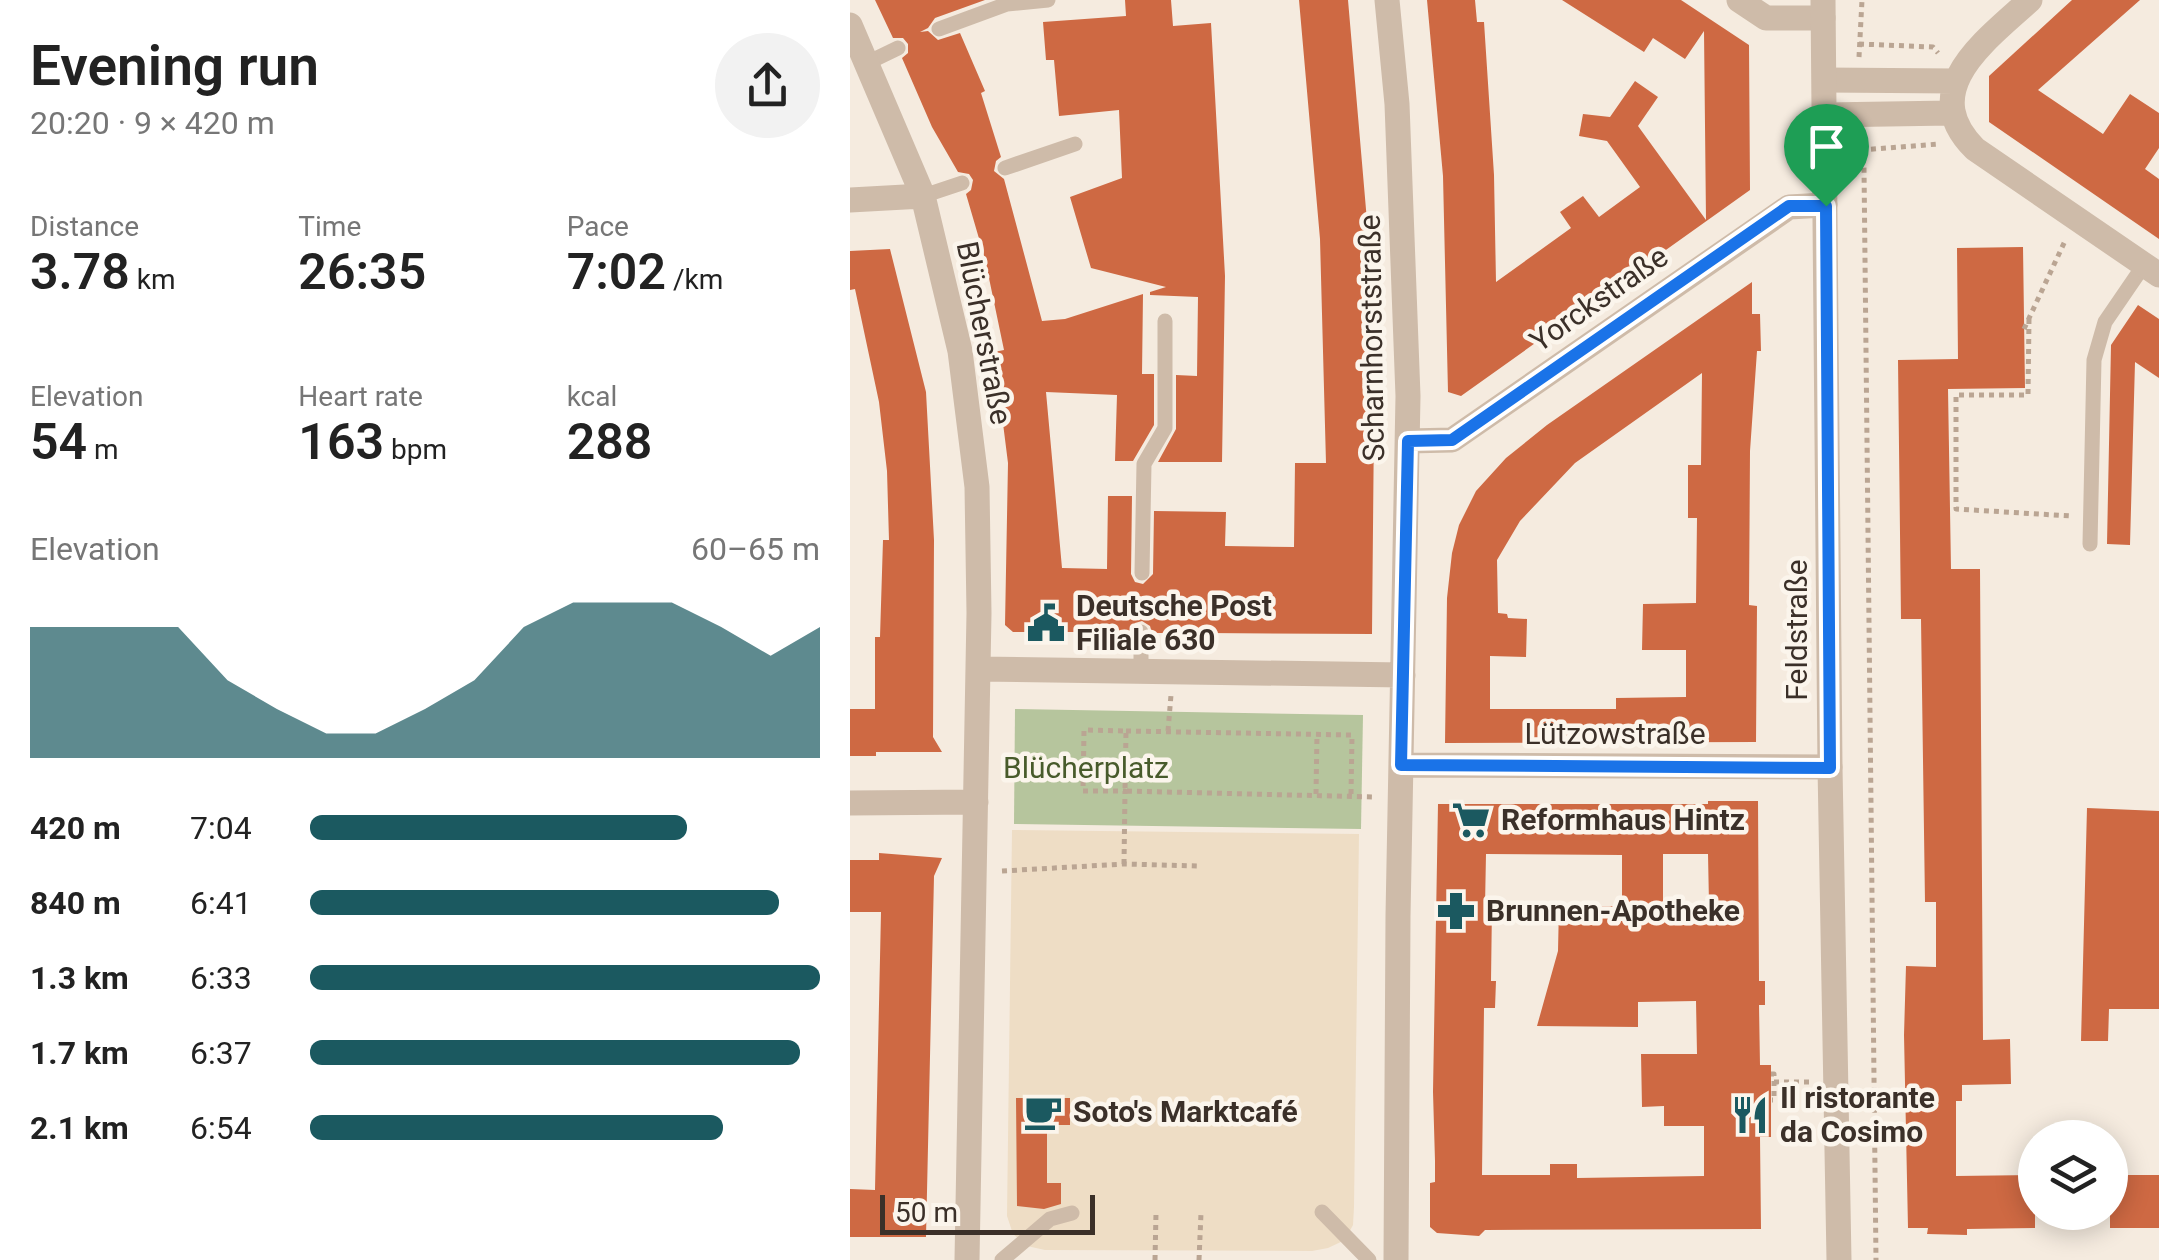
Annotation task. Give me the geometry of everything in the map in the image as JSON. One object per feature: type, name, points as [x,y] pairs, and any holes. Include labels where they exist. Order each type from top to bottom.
[{"type":"street","name":"Scharnhorststraße","points":[[1387,0],[1402,196],[1408,441],[1403,675]]},
{"type":"street","points":[[1739,0],[1766,18],[1823,9]]},
{"type":"street","points":[[2030,0],[1980,48],[1955,81],[1950,94],[1951,113],[1958,130],[1976,149],[2151,270]]},
{"type":"street","name":"Feldstraße","points":[[1823,9],[1839,1260]]},
{"type":"street","name":"Blücherstraße","points":[[850,25],[923,196],[966,387],[978,487],[978,668]]},
{"type":"street","points":[[1825,80],[1955,81]]},
{"type":"street","points":[[1825,115],[1951,113]]},
{"type":"street","points":[[850,200],[923,196]]},
{"type":"street","name":"Yorckstraße","points":[[1408,441],[1452,440],[1789,206],[1826,206]]},
{"type":"street","points":[[968,1260],[978,668],[1403,675],[1396,1260]]},
{"type":"street","name":"Lützowstraße","points":[[1401,765],[1830,768]]},
{"type":"street","points":[[850,803],[976,802]]},
{"type":"lane","points":[[940,28],[1006,4],[1048,0]]},
{"type":"lane","points":[[866,63],[898,48]]},
{"type":"lane","points":[[1005,168],[1076,144]]},
{"type":"lane","points":[[923,196],[962,183]]},
{"type":"lane","points":[[2090,544],[2094,360],[2105,322],[2151,270]]},
{"type":"lane","points":[[1142,573],[1144,464],[1165,428],[1166,321]]},
{"type":"lane","points":[[1141,671],[1142,632]]},
{"type":"lane","points":[[1322,1212],[1369,1260]]},
{"type":"lane","points":[[1002,1260],[1050,1218],[1072,1213]]},
{"type":"path","points":[[1859,80],[1862,0]]},
{"type":"path","points":[[1859,44],[1933,47]]},
{"type":"path","points":[[1859,114],[1865,248],[1876,1260]]},
{"type":"path","points":[[1861,150],[1938,145]]},
{"type":"path","points":[[2024,329],[2075,220]]},
{"type":"path","points":[[2029,319],[2028,395],[1956,394],[1956,508],[2090,518]]},
{"type":"path","points":[[1168,732],[1170,712]]},
{"type":"path","points":[[1351,795],[1352,734],[1084,730],[1083,790],[1124,791],[1316,794],[1351,795],[1361,795]]},
{"type":"path","points":[[1124,864],[1126,731]]},
{"type":"path","points":[[1316,794],[1317,734]]},
{"type":"path","points":[[1050,764],[1084,765]]},
{"type":"path","points":[[974,871],[1124,864],[1198,866]]},
{"type":"path","points":[[1772,1100],[1773,1082],[1793,1082]]},
{"type":"path","points":[[1155,1260],[1156,1213]]},
{"type":"path","points":[[1199,1260],[1201,1213]]},
{"type":"green space","name":"Blücherplatz","points":[[1015,709],[1363,715],[1361,829],[1014,824]]},
{"type":"shaded area","name":"Blücherplatz","points":[[1012,830],[1359,834],[1354,1207],[1353,1225],[1345,1240],[1312,1251],[1045,1250],[1027,1246],[1013,1234],[1007,1216]]},
{"type":"building","points":[[875,0],[985,0],[935,18],[920,32],[928,31],[938,40],[960,33],[985,91],[981,93],[1001,157],[994,171],[1004,179],[1042,321],[1065,319],[1143,294],[1142,374],[1154,374],[1154,425],[1133,461],[1115,461],[1117,395],[1046,392],[1062,568],[1107,569],[1108,496],[1132,496],[1131,574],[1135,582],[1143,584],[1153,574],[1154,511],[1226,512],[1225,546],[1294,547],[1295,463],[1326,463],[1320,239],[1299,0],[1348,0],[1375,314],[1372,634],[1206,633],[1200,638],[1188,638],[1182,633],[1152,633],[1142,621],[1135,623],[1130,632],[1013,632],[1005,625],[1008,463],[994,352],[1004,350],[985,259],[966,194],[973,180],[969,174],[958,172],[932,127],[902,58],[908,53],[908,44],[903,38],[893,38]]},
{"type":"building","points":[[1125,0],[1171,0],[1173,26],[1211,23],[1225,276],[1222,462],[1158,462],[1176,429],[1176,375],[1197,376],[1198,297],[1150,295],[1166,287],[1091,268],[1070,197],[1122,178],[1119,110],[1059,116],[1054,60],[1046,60],[1043,22],[1126,16]]},
{"type":"building","points":[[1427,0],[1475,0],[1477,22],[1484,22],[1496,282],[1571,228],[1560,212],[1583,196],[1599,217],[1640,187],[1607,141],[1579,136],[1583,114],[1610,117],[1635,81],[1658,97],[1638,126],[1706,220],[1704,31],[1685,59],[1653,38],[1644,52],[1562,0],[1681,0],[1749,45],[1750,190],[1461,396],[1448,392],[1443,176]]},
{"type":"building","points":[[2072,0],[2140,0],[2038,90],[2103,134],[2130,94],[2159,113],[2159,148],[2145,169],[2159,179],[2159,239],[1989,122],[1989,76]]},
{"type":"building","points":[[2023,247],[2025,388],[1948,389],[1951,569],[1980,569],[1983,1040],[2010,1039],[2011,1084],[1962,1085],[1962,1101],[1956,1101],[1956,1176],[2018,1175],[2018,1228],[1967,1229],[1967,1235],[1927,1234],[1928,1228],[1908,1228],[1904,1035],[1906,966],[1936,967],[1936,902],[1925,902],[1921,619],[1901,619],[1898,360],[1958,359],[1957,248]]},
{"type":"building","points":[[890,249],[926,392],[934,540],[933,737],[942,752],[850,756],[850,709],[875,709],[875,637],[880,637],[883,540],[889,540],[879,402],[855,289],[850,290],[850,251]]},
{"type":"building","points":[[1752,282],[1752,314],[1760,314],[1761,351],[1757,351],[1750,451],[1749,605],[1757,606],[1756,742],[1445,743],[1447,598],[1459,525],[1476,491],[1506,458]],"holes":[[[1702,373],[1701,465],[1688,465],[1688,518],[1697,518],[1696,603],[1643,604],[1642,650],[1686,650],[1686,697],[1616,698],[1616,709],[1490,709],[1490,656],[1526,657],[1527,619],[1498,613],[1497,560],[1520,521],[1575,463]]]},
{"type":"building","points":[[2138,305],[2159,319],[2159,378],[2135,362],[2130,545],[2107,544],[2111,345]]},
{"type":"building","points":[[1758,801],[1759,981],[1765,981],[1765,1005],[1759,1005],[1760,1065],[1771,1065],[1771,1137],[1760,1137],[1761,1229],[1485,1230],[1479,1236],[1437,1233],[1430,1227],[1430,1183],[1435,1182],[1438,804]],"holes":[[[1486,854],[1622,855],[1622,906],[1559,906],[1558,951],[1537,1026],[1638,1027],[1638,1002],[1696,1001],[1697,1054],[1641,1054],[1642,1107],[1664,1106],[1664,1126],[1704,1126],[1704,1176],[1577,1178],[1577,1164],[1550,1164],[1550,1175],[1482,1175],[1484,1008],[1495,1008],[1496,981],[1491,981],[1492,905],[1485,906]],[[1663,854],[1708,854],[1709,904],[1663,906]]]},
{"type":"building","points":[[2087,808],[2159,811],[2159,1009],[2109,1009],[2108,1041],[2081,1041]]},
{"type":"building","points":[[879,853],[942,858],[934,876],[926,1237],[850,1237],[850,1189],[875,1190],[881,912],[850,912],[850,860],[879,860]]},
{"type":"building","points":[[1016,1098],[1070,1098],[1070,1125],[1047,1125],[1047,1183],[1061,1183],[1061,1204],[1044,1209],[1017,1206]]},
{"type":"building","points":[[2128,1175],[2159,1175],[2159,1228],[2128,1228]]},
{"type":"place","name":"Deutsche Post Filiale 630","points":[[1046,623]]},
{"type":"place","name":"Reformhaus Hintz","points":[[1471,820]]},
{"type":"place","name":"Brunnen-Apotheke","points":[[1456,911]]},
{"type":"place","name":"Soto's Marktcafé","points":[[1043,1112]]},
{"type":"place","name":"Il ristorante da Cosimo","points":[[1750,1115]]},
{"type":"route","points":[[1789,206],[1826,206],[1830,768],[1401,765],[1408,441],[1452,440],[1789,206]]}]
